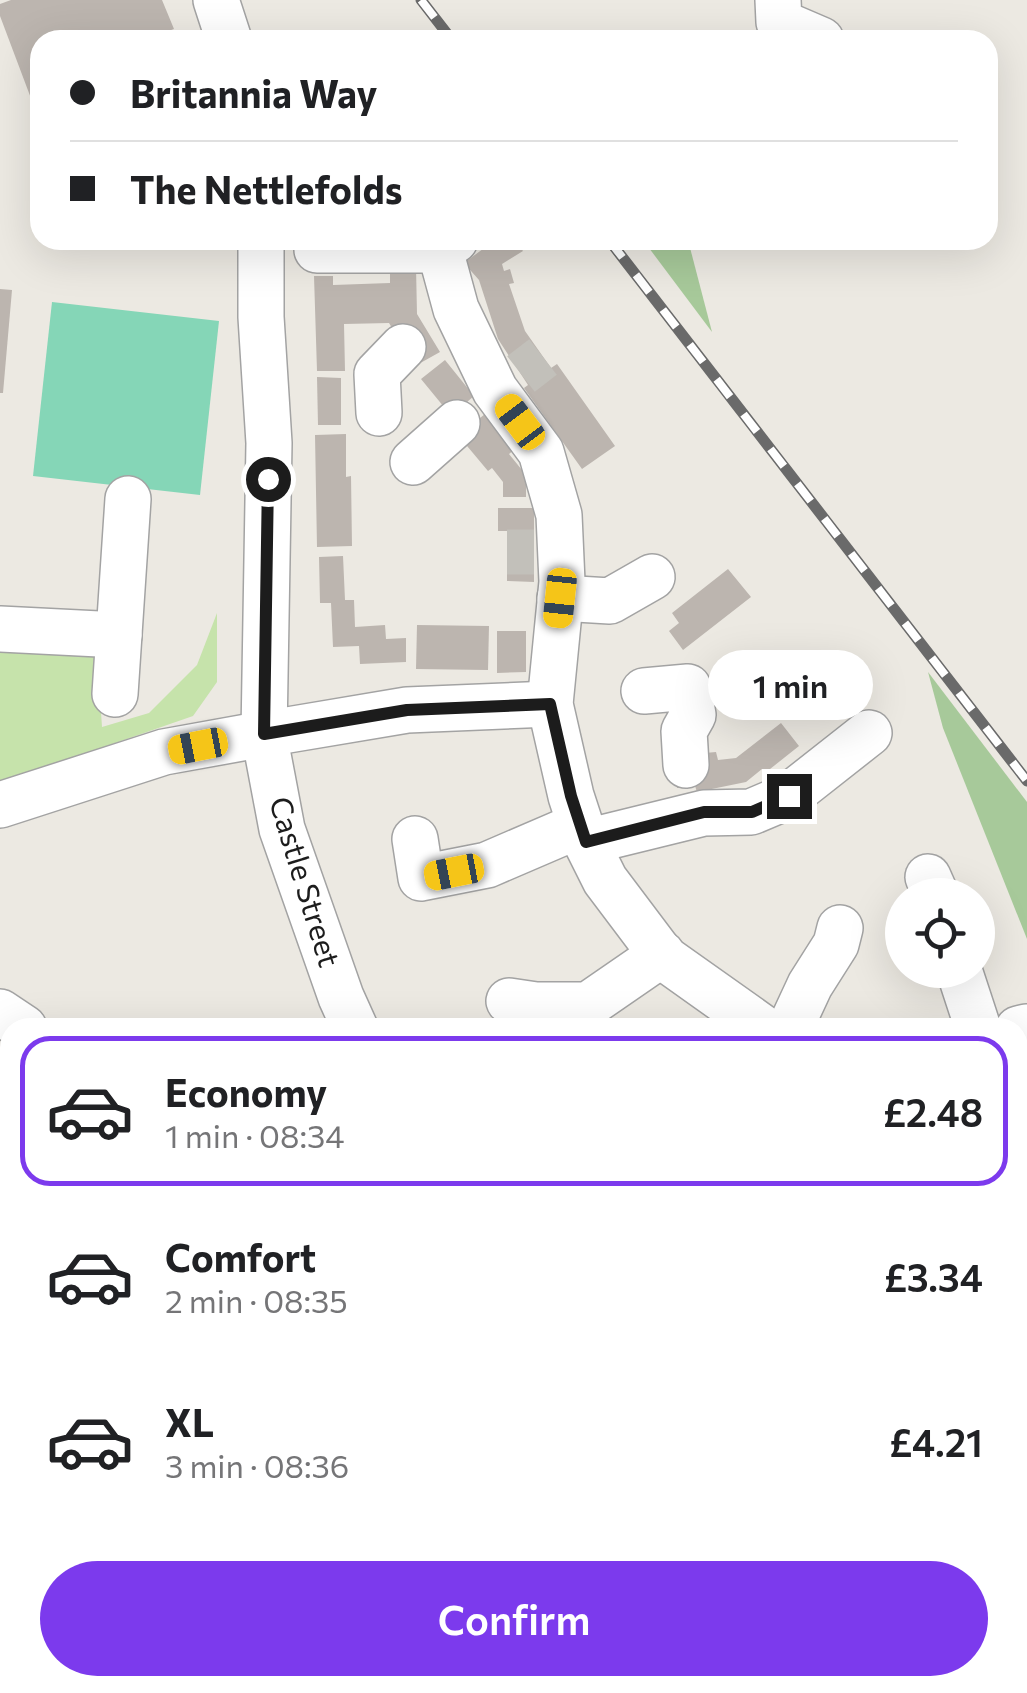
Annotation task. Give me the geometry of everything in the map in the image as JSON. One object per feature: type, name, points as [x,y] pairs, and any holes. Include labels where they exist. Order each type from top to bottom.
[{"type":"street","points":[[216,0],[226,30]]},
{"type":"street","points":[[778,0],[779,22],[798,30]]},
{"type":"street","name":"Castle Street","points":[[262,250],[261,318],[269,443],[264,734],[282,830],[350,1018]]},
{"type":"street","points":[[379,413],[377,374],[428,328],[447,250]]},
{"type":"street","points":[[428,328],[542,452],[559,515],[547,552],[560,598],[550,704],[583,834],[605,880],[662,954],[749,1018]]},
{"type":"street","points":[[412,462],[489,398]]},
{"type":"street","points":[[115,694],[128,499]]},
{"type":"street","points":[[560,598],[610,601],[652,576]]},
{"type":"street","points":[[7,629],[119,635]]},
{"type":"street","points":[[644,691],[688,687],[693,714],[684,731],[690,789],[704,812],[752,812],[789,796],[869,733]]},
{"type":"street","points":[[0,805],[164,752],[407,710],[550,704]]},
{"type":"street","points":[[415,839],[421,878],[487,866],[583,834],[690,789]]},
{"type":"street","points":[[795,1018],[836,944],[840,928]]},
{"type":"street","points":[[509,1001],[583,1016],[588,1005],[662,954]]},
{"type":"green space","points":[[650,250],[691,250],[712,332]]},
{"type":"green space","points":[[52,302],[219,321],[200,495],[33,476]]},
{"type":"green space","points":[[217,613],[217,682],[193,716],[0,783],[0,645],[97,654],[102,727],[149,713],[197,665]]},
{"type":"green space","points":[[928,672],[1027,802],[1027,939],[943,728]]},
{"type":"building","points":[[11,0],[162,0],[174,29],[30,30],[30,96],[0,16],[0,4]]},
{"type":"building","points":[[482,250],[523,251],[502,264],[504,271],[510,269],[514,283],[509,284],[525,331],[551,368],[557,364],[615,446],[582,469],[524,388],[528,385],[498,339],[479,280],[464,263]]},
{"type":"building","points":[[416,267],[417,314],[440,352],[415,366],[389,323],[344,324],[345,371],[317,371],[314,276],[333,276],[333,285],[390,283],[390,268]]},
{"type":"building","points":[[0,289],[12,290],[3,393],[0,393]]},
{"type":"building","points":[[445,360],[474,396],[467,402],[480,418],[485,414],[515,449],[509,454],[526,475],[526,497],[503,497],[503,482],[492,468],[488,471],[457,434],[462,429],[421,379]]},
{"type":"building","points":[[317,377],[341,378],[341,425],[318,425]]},
{"type":"building","points":[[346,434],[352,546],[317,547],[315,435]]},
{"type":"building","points":[[498,508],[534,508],[534,582],[507,581],[507,531],[498,531]]},
{"type":"building","points":[[343,556],[345,600],[354,600],[355,627],[385,625],[386,639],[406,638],[406,662],[360,664],[359,646],[333,647],[331,603],[320,603],[319,557]]},
{"type":"building","points":[[728,569],[751,597],[683,650],[669,631],[679,623],[672,613]]},
{"type":"building","points":[[417,625],[489,626],[488,670],[416,669]]},
{"type":"building","points":[[497,631],[526,631],[526,672],[497,673]]},
{"type":"building","points":[[781,723],[799,746],[765,773],[762,769],[746,782],[697,792],[695,786],[677,788],[675,766],[694,754],[716,752],[718,760],[736,758]]},
{"type":"tunnel","points":[[521,374],[543,357]]},
{"type":"tunnel","points":[[507,552],[534,552]]},
{"type":"railway","points":[[421,0],[444,30]]},
{"type":"railway","points":[[617,250],[1027,781]]},
{"type":"route","points":[[268,479],[264,734],[407,710],[550,704],[586,842],[704,812],[752,812],[789,796]]}]
